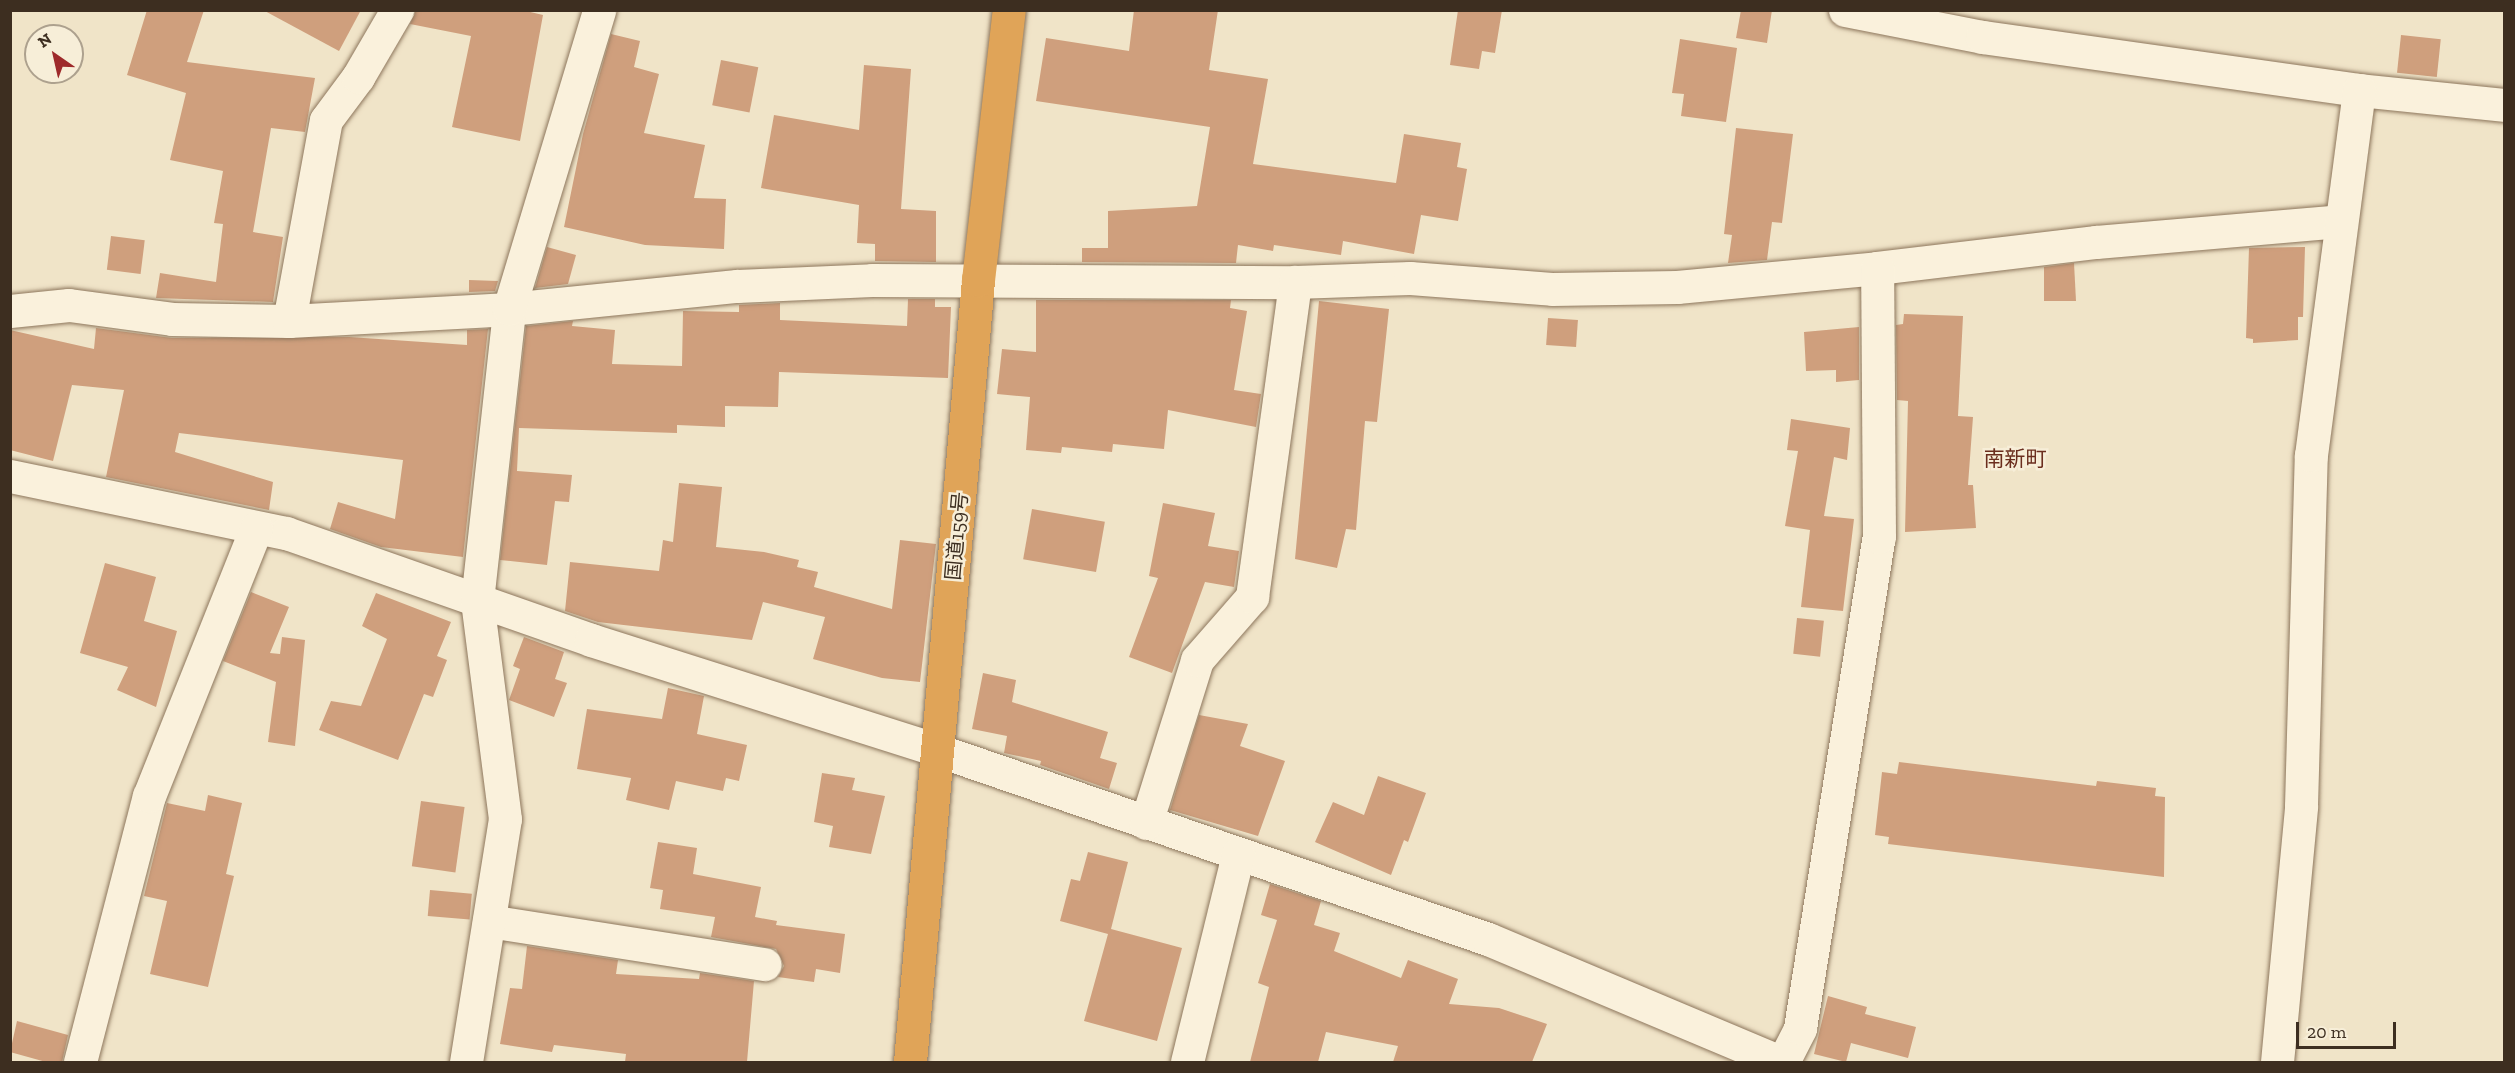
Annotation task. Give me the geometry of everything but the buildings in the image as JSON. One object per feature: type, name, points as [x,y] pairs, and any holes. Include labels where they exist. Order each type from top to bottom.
[{"type":"highway","name":"国道159号","points":[[910,1062],[940,751],[978,280],[1009,10]]},
{"type":"street","points":[[289,321],[326,120],[358,76],[397,10]]},
{"type":"street","points":[[466,1062],[505,819],[477,601],[509,309],[599,10]]},
{"type":"street","points":[[1845,10],[1982,37],[2359,90],[2505,105]]},
{"type":"street","points":[[2277,1062],[2301,806],[2311,455],[2359,90]]},
{"type":"street","points":[[10,311],[69,305],[172,319],[289,321],[509,309],[737,286],[978,280],[1294,282],[1410,278],[1552,289],[1666,287],[1877,268],[2096,242],[2340,221]]},
{"type":"street","points":[[10,476],[256,529],[286,533],[477,601],[940,751],[1488,939],[1781,1062],[1800,1028],[1879,537],[1877,268]]},
{"type":"street","points":[[1146,823],[1197,660],[1252,597],[1294,282]]},
{"type":"street","points":[[80,1062],[149,796],[256,529]]},
{"type":"street","points":[[1187,1062],[1238,854]]},
{"type":"street","points":[[489,921],[765,964]]},
{"type":"district","name":"南新町","points":[[2015,459]]}]
